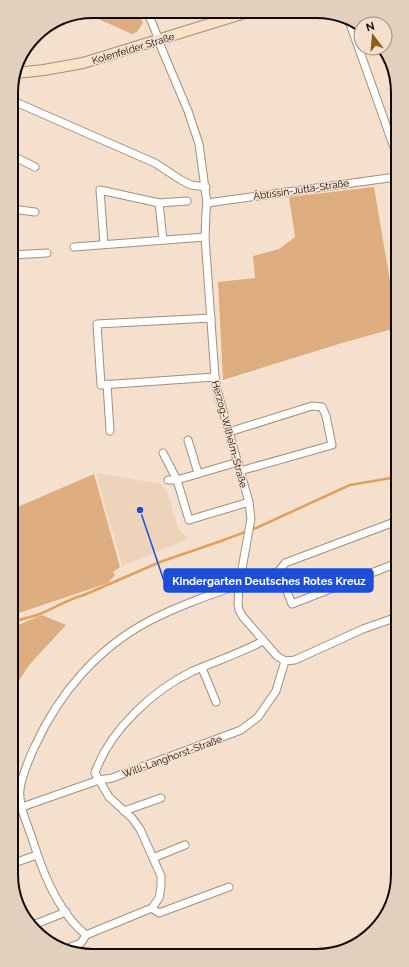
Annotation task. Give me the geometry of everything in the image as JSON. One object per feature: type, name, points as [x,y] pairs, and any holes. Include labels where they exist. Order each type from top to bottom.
[{"type":"main road","name":"Kolenfelder Straße","points":[[21,72],[83,63],[229,18]]},
{"type":"street","name":"Herzog-Wilhelm-Straße","points":[[150,18],[188,111],[199,144],[206,187],[207,202],[205,237],[215,378],[217,390],[249,502],[250,524],[239,585],[239,610],[263,641],[277,656],[285,661]]},
{"type":"street","points":[[351,27],[391,140]]},
{"type":"street","points":[[18,103],[155,162],[191,185],[206,187]]},
{"type":"street","points":[[18,158],[35,167]]},
{"type":"street","name":"Äbtissin-Jutta-Straße","points":[[207,202],[391,177]]},
{"type":"street","points":[[104,244],[100,190],[159,204],[187,201]]},
{"type":"street","points":[[159,204],[163,240]]},
{"type":"street","points":[[18,210],[35,212]]},
{"type":"street","points":[[74,247],[205,237]]},
{"type":"street","points":[[18,255],[47,253]]},
{"type":"street","points":[[211,318],[97,324],[101,385],[215,378]]},
{"type":"street","points":[[107,384],[110,431]]},
{"type":"street","points":[[229,432],[312,406],[322,407],[326,416],[332,445],[240,471]]},
{"type":"street","points":[[188,440],[198,473]]},
{"type":"street","points":[[163,453],[177,480],[189,520],[249,502]]},
{"type":"street","points":[[168,480],[177,480],[238,462]]},
{"type":"street","points":[[86,935],[77,928],[50,887],[37,855],[22,807],[20,789],[31,754],[44,726],[70,686],[110,646],[167,612],[279,571],[285,564],[391,523]]},
{"type":"street","points":[[279,571],[292,604],[391,565]]},
{"type":"street","points":[[285,661],[295,660],[363,629],[391,619]]},
{"type":"street","points":[[73,946],[81,943],[86,935],[152,908],[159,898],[161,887],[160,876],[140,829],[109,797],[95,773],[99,760],[135,713],[154,695],[170,684],[202,668],[263,641]]},
{"type":"street","name":"Willi-Langhorst-Straße","points":[[22,807],[99,780],[112,778],[241,730],[258,717],[276,691],[285,661]]},
{"type":"street","points":[[202,668],[216,702]]},
{"type":"street","points":[[124,811],[160,798]]},
{"type":"street","points":[[153,858],[185,845]]},
{"type":"street","points":[[18,862],[37,855]]},
{"type":"street","points":[[152,908],[159,913],[229,886]]},
{"type":"street","points":[[37,924],[66,912]]},
{"type":"shaded area","points":[[96,18],[141,18],[143,23],[137,32],[132,34]]},
{"type":"shaded area","points":[[374,187],[391,287],[391,329],[223,380],[218,282],[255,278],[253,256],[279,249],[295,237],[289,197]]},
{"type":"shaded area","points":[[96,473],[161,484],[168,493],[178,528],[188,539],[122,566]]},
{"type":"shaded area","points":[[94,474],[120,567],[113,572],[115,575],[108,583],[18,613],[18,507]]},
{"type":"shaded area","points":[[42,615],[66,625],[30,664],[18,682],[18,625]]},
{"type":"waterway","points":[[18,620],[43,613],[72,599],[160,562],[256,528],[350,485],[391,478]]},
{"type":"place","name":"Kindergarten Deutsches Rotes Kreuz","points":[[140,510]]}]
